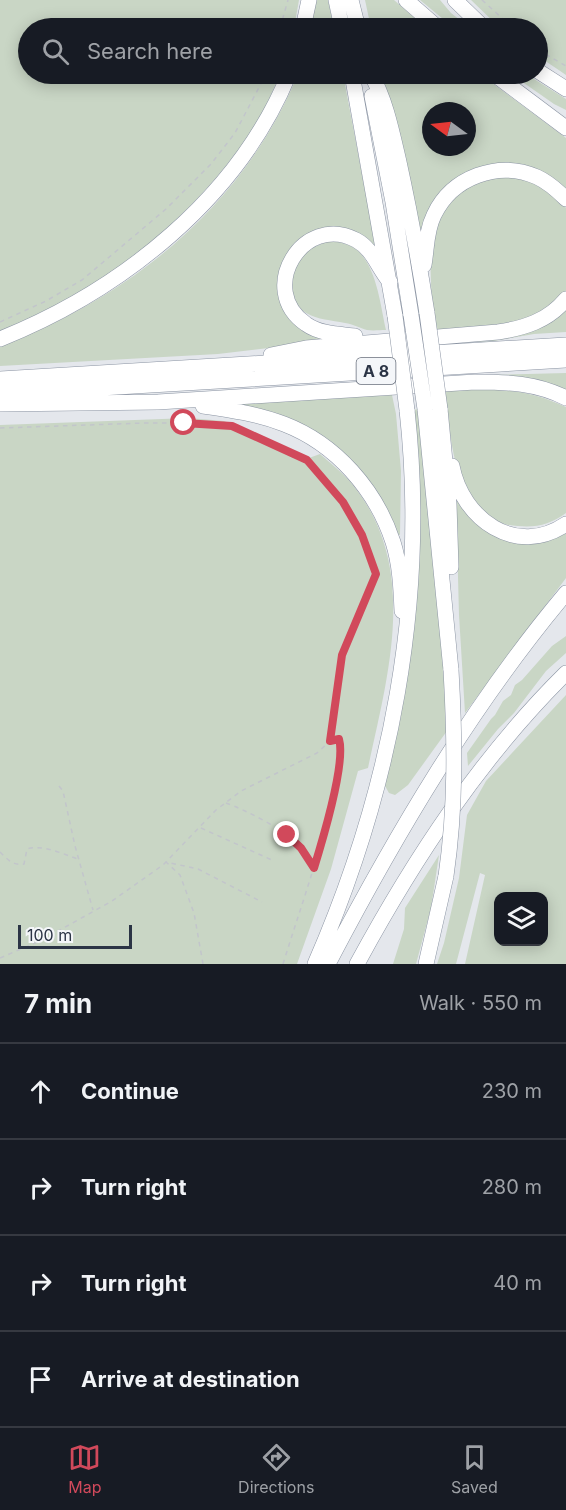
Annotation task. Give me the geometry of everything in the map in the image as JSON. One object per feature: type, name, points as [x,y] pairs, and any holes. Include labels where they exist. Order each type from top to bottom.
[{"type":"highway","points":[[305,18],[309,0]]},
{"type":"highway","points":[[336,0],[340,18]]},
{"type":"highway","points":[[351,0],[356,18]]},
{"type":"highway","points":[[406,0],[427,18]]},
{"type":"highway","points":[[455,0],[474,18]]},
{"type":"highway","points":[[548,78],[566,89]]},
{"type":"highway","points":[[0,339],[72,305],[126,271],[165,240],[201,206],[232,170],[265,123],[284,84]]},
{"type":"highway","points":[[354,84],[390,282],[435,412],[453,474],[463,497],[473,512],[484,522],[512,535],[531,536],[548,533],[566,524]]},
{"type":"highway","points":[[315,964],[337,911],[370,810],[393,723],[410,604],[413,556],[412,488],[403,315],[393,202],[371,84]]},
{"type":"highway","points":[[375,84],[380,91],[395,147],[413,230],[427,313],[451,665],[455,770],[452,829],[446,876],[426,964]]},
{"type":"highway","points":[[507,84],[566,128]]},
{"type":"highway","points":[[422,279],[427,236],[433,217],[445,198],[468,179],[499,170],[519,171],[546,182],[566,199]]},
{"type":"highway","points":[[378,340],[329,334],[305,324],[289,304],[284,289],[285,275],[291,260],[300,248],[313,239],[335,234],[349,237],[363,245],[390,282]]},
{"type":"highway","points":[[228,365],[306,348],[378,340],[498,332],[519,328],[543,318],[566,299]]},
{"type":"highway","name":"A 8","points":[[0,379],[566,345]]},
{"type":"highway","name":"A 8","points":[[0,394],[566,360]]},
{"type":"highway","points":[[0,404],[158,402],[475,382],[533,385],[566,398]]},
{"type":"highway","points":[[158,402],[231,410],[274,420],[310,437],[346,465],[372,499],[393,543],[399,572],[403,662]]},
{"type":"highway","points":[[328,964],[387,855],[434,778],[507,668],[566,593]]},
{"type":"highway","points":[[357,964],[409,873],[459,799],[523,719],[566,673]]},
{"type":"path","points":[[283,18],[288,0]]},
{"type":"path","points":[[482,0],[502,18]]},
{"type":"path","points":[[548,56],[566,66]]},
{"type":"path","points":[[0,322],[46,301],[82,280],[166,209],[210,164],[235,133],[261,84]]},
{"type":"path","points":[[0,428],[145,423],[232,426],[307,460],[343,502],[362,535],[378,581]]},
{"type":"path","points":[[330,741],[342,655],[376,574]]},
{"type":"path","points":[[0,958],[42,940],[112,901],[166,862],[225,803],[241,791],[316,753],[330,741],[339,739],[341,744],[333,802],[283,964]]},
{"type":"path","points":[[59,786],[66,801],[68,819],[94,911]]},
{"type":"path","points":[[225,803],[247,810],[287,835],[301,848],[314,868]]},
{"type":"path","points":[[199,828],[273,861]]},
{"type":"path","points":[[0,852],[18,865],[24,864],[27,849],[35,847],[50,849],[79,860]]},
{"type":"path","points":[[166,862],[198,869],[262,902]]},
{"type":"path","points":[[166,862],[180,875],[194,913],[203,964]]},
{"type":"green space","points":[[0,0],[299,0],[296,18],[18,18],[18,84],[275,84],[256,123],[219,175],[147,246],[94,285],[67,301],[0,332]]},
{"type":"green space","points":[[314,0],[328,0],[332,18],[310,18]]},
{"type":"green space","points":[[365,0],[394,0],[415,18],[369,18]]},
{"type":"green space","points":[[420,0],[440,0],[457,18],[442,18]]},
{"type":"green space","points":[[471,0],[566,0],[566,75],[548,63],[548,18],[490,18]]},
{"type":"green space","points":[[293,84],[345,84],[377,253],[318,232],[280,290],[327,341],[218,354],[0,366],[0,346],[48,326],[94,301],[138,273],[178,241],[215,205],[247,165],[275,121]]},
{"type":"green space","points":[[383,84],[493,84],[566,138],[566,191],[484,167],[420,233]]},
{"type":"green space","points":[[525,84],[542,84],[566,99],[566,110]]},
{"type":"green space","points":[[497,176],[531,180],[561,201],[566,208],[566,291],[553,304],[539,313],[507,324],[436,331],[432,312],[430,254],[440,215],[465,187]]},
{"type":"green space","points":[[331,240],[349,245],[365,260],[371,270],[379,295],[386,330],[367,330],[325,320],[306,313],[300,308],[293,294],[292,285],[297,261],[308,250]]},
{"type":"green space","points":[[566,308],[566,332],[534,334],[494,341],[438,344]]},
{"type":"green space","points":[[566,373],[566,394],[487,375]]},
{"type":"green space","points":[[474,389],[521,392],[566,407],[566,513],[543,524],[518,526],[496,521],[480,510],[468,494],[459,475],[454,454],[445,391]]},
{"type":"green space","points":[[392,395],[401,471],[400,535],[395,533],[351,461],[221,405],[315,398]]},
{"type":"green space","points":[[418,409],[445,671],[447,731],[408,785],[395,795],[389,793],[385,786],[400,720],[415,605],[413,410]]},
{"type":"green space","points":[[189,418],[224,421],[309,458],[320,454],[355,487],[377,525],[388,558],[393,592],[393,628],[383,699],[368,768],[358,771],[331,869],[297,964],[0,964],[0,425]]},
{"type":"green space","points":[[456,500],[469,515],[494,534],[566,529],[566,578],[465,713],[459,615]]},
{"type":"green space","points":[[566,636],[566,653],[546,671],[514,713],[468,766],[467,753],[503,701],[511,695],[515,685],[552,646]]},
{"type":"green space","points":[[566,695],[566,964],[465,964],[485,875],[480,873],[456,964],[437,964],[459,878],[467,815],[486,781]]},
{"type":"green space","points":[[439,855],[431,908],[416,964],[393,964],[404,929],[405,908]]},
{"type":"route","points":[[184,423],[232,426],[307,460],[343,502],[362,535],[376,574],[342,655],[330,741],[339,739],[341,744],[333,802],[314,868],[301,848],[287,835]]}]
